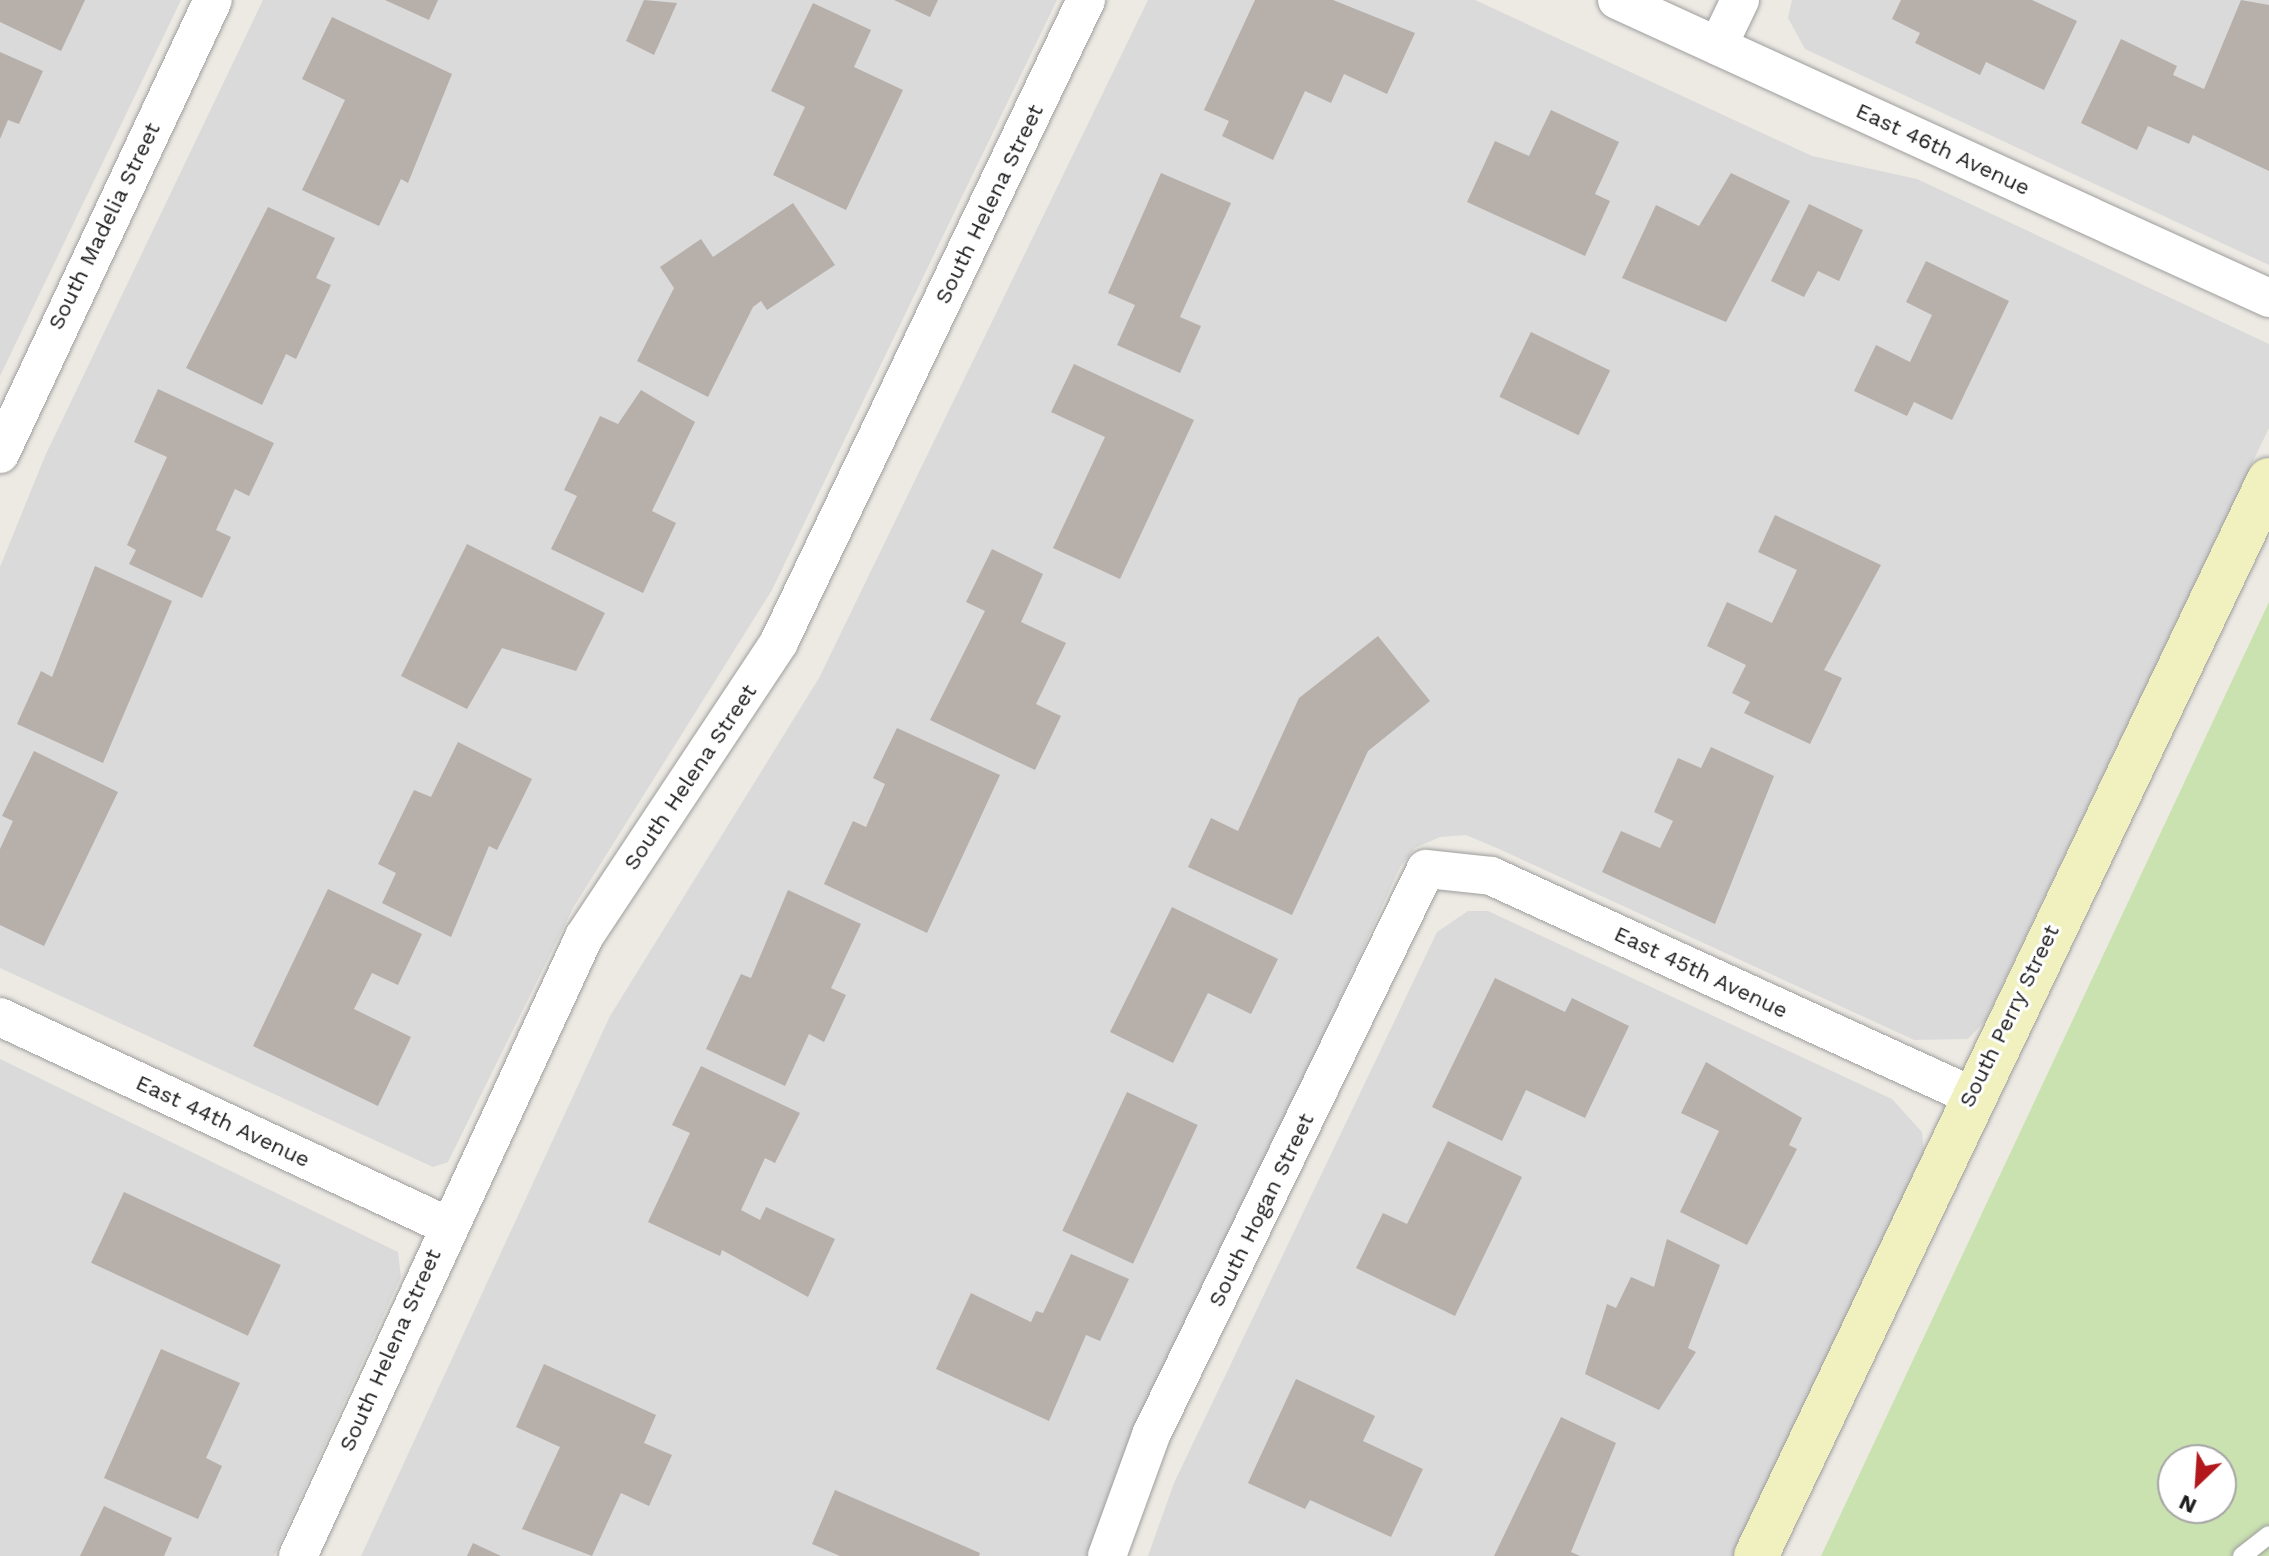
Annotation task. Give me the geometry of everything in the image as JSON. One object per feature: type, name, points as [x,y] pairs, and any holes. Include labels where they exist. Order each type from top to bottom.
[{"type":"street","name":"South Madelia Street","points":[[0,454],[213,0]]},
{"type":"street","name":"South Helena Street","points":[[298,1556],[447,1225],[584,937],[779,642],[1086,0]]},
{"type":"street","name":"East 46th Avenue","points":[[1617,0],[2269,298]]},
{"type":"street","points":[[1718,46],[1740,0]]},
{"type":"street","name":"South Perry Street","points":[[1756,1556],[1970,1095],[2269,480]]},
{"type":"street","name":"East 45th Avenue","points":[[1426,869],[1491,876],[1970,1095]]},
{"type":"street","name":"South Hogan Street","points":[[1107,1556],[1151,1435],[1426,869]]},
{"type":"street","name":"East 44th Avenue","points":[[0,1017],[447,1225]]},
{"type":"lane","points":[[2242,1556],[2269,1535]]},
{"type":"shaded area","points":[[0,0],[181,0],[0,376]]},
{"type":"shaded area","points":[[263,0],[1057,0],[772,590],[573,908],[448,1162],[433,1167],[0,968],[0,567],[45,456]]},
{"type":"shaded area","points":[[1148,0],[1475,0],[1812,156],[1917,179],[2269,344],[2269,428],[1985,1021],[1968,1039],[1914,1040],[1499,849],[1466,835],[1440,837],[1415,848],[1400,867],[1088,1556],[361,1556],[610,1016],[819,678]]},
{"type":"shaded area","points":[[1792,0],[2269,0],[2269,265],[1805,49],[1788,18]]},
{"type":"shaded area","points":[[1468,911],[1488,911],[1892,1099],[1922,1132],[1924,1152],[1740,1556],[1148,1556],[1174,1483],[1437,932]]},
{"type":"shaded area","points":[[0,1059],[398,1252],[401,1277],[274,1556],[0,1556]]},
{"type":"green space","points":[[2269,602],[2269,1556],[1821,1556]]},
{"type":"building","points":[[0,0],[85,0],[61,51],[0,22]]},
{"type":"building","points":[[385,0],[438,0],[429,20]]},
{"type":"building","points":[[644,0],[677,3],[654,55],[626,41]]},
{"type":"building","points":[[894,0],[938,0],[930,17]]},
{"type":"building","points":[[1255,0],[1333,0],[1415,33],[1387,94],[1344,74],[1331,103],[1305,91],[1273,160],[1222,136],[1229,121],[1204,110]]},
{"type":"building","points":[[1901,0],[2032,0],[2077,21],[2044,90],[1986,62],[1980,75],[1915,43],[1920,33],[1892,19]]},
{"type":"building","points":[[2241,0],[2269,5],[2269,171],[2193,135],[2189,144],[2148,126],[2137,150],[2081,123],[2121,39],[2177,66],[2173,75],[2204,89]]},
{"type":"building","points":[[813,3],[871,30],[854,67],[903,90],[846,210],[773,175],[805,107],[771,91]]},
{"type":"building","points":[[332,17],[452,74],[408,183],[401,179],[379,226],[302,190],[345,100],[302,79]]},
{"type":"building","points":[[0,52],[43,71],[19,124],[8,120],[0,139]]},
{"type":"building","points":[[1551,110],[1619,142],[1595,194],[1610,201],[1585,256],[1467,202],[1495,141],[1529,156]]},
{"type":"building","points":[[1161,173],[1231,203],[1180,317],[1201,326],[1180,373],[1117,345],[1135,305],[1108,293]]},
{"type":"building","points":[[1731,173],[1790,201],[1726,322],[1622,278],[1656,205],[1699,226]]},
{"type":"building","points":[[793,203],[835,265],[767,310],[761,301],[753,307],[708,397],[637,361],[674,288],[660,267],[701,239],[713,257]]},
{"type":"building","points":[[1809,204],[1863,230],[1839,281],[1818,271],[1804,297],[1771,281]]},
{"type":"building","points":[[268,207],[335,238],[316,278],[331,285],[296,359],[286,354],[262,405],[186,368]]},
{"type":"building","points":[[1926,261],[2009,301],[1952,420],[1914,402],[1907,416],[1854,391],[1876,345],[1910,362],[1932,315],[1906,302]]},
{"type":"building","points":[[1531,332],[1610,371],[1579,435],[1499,397]]},
{"type":"building","points":[[1074,364],[1194,420],[1120,579],[1053,548],[1105,437],[1051,412]]},
{"type":"building","points":[[158,389],[274,443],[249,496],[235,489],[216,530],[231,537],[202,598],[129,564],[136,550],[127,545],[167,457],[134,442]]},
{"type":"building","points":[[641,390],[695,422],[652,511],[676,523],[643,593],[551,549],[577,496],[564,490],[600,416],[618,424]]},
{"type":"building","points":[[1775,515],[1881,565],[1824,670],[1842,678],[1810,744],[1744,713],[1750,702],[1732,693],[1746,665],[1707,646],[1727,602],[1772,623],[1797,570],[1758,552]]},
{"type":"building","points":[[467,544],[605,613],[576,671],[502,648],[467,709],[401,676]]},
{"type":"building","points":[[992,549],[1043,574],[1021,622],[1066,643],[1036,704],[1061,716],[1035,770],[930,720],[985,611],[966,602]]},
{"type":"building","points":[[95,566],[172,601],[103,763],[17,724],[41,671],[52,677]]},
{"type":"building","points":[[1378,636],[1430,701],[1368,751],[1292,915],[1188,867],[1211,818],[1238,831],[1299,698]]},
{"type":"building","points":[[897,728],[1000,775],[927,933],[824,884],[853,821],[866,827],[885,784],[873,778]]},
{"type":"building","points":[[458,742],[532,779],[497,850],[489,846],[451,937],[382,903],[396,873],[378,864],[414,790],[431,797]]},
{"type":"building","points":[[1711,747],[1774,776],[1715,924],[1602,872],[1621,831],[1660,848],[1673,821],[1654,812],[1678,758],[1701,768]]},
{"type":"building","points":[[34,751],[118,792],[44,946],[0,925],[0,849],[13,821],[2,816]]},
{"type":"building","points":[[328,889],[422,934],[398,985],[372,973],[354,1009],[411,1037],[378,1106],[253,1046]]},
{"type":"building","points":[[788,890],[861,924],[831,988],[846,995],[824,1042],[809,1034],[785,1086],[706,1049],[741,974],[751,978]]},
{"type":"building","points":[[1172,907],[1278,959],[1251,1014],[1208,993],[1173,1063],[1110,1032]]},
{"type":"building","points":[[1495,978],[1565,1012],[1572,998],[1629,1026],[1585,1118],[1526,1090],[1502,1141],[1432,1107]]},
{"type":"building","points":[[1706,1062],[1802,1118],[1789,1145],[1797,1149],[1747,1245],[1680,1212],[1719,1131],[1681,1113]]},
{"type":"building","points":[[701,1066],[800,1113],[775,1163],[765,1158],[741,1210],[760,1220],[766,1207],[835,1239],[808,1297],[722,1250],[720,1256],[648,1222],[690,1133],[672,1125]]},
{"type":"building","points":[[1127,1092],[1198,1125],[1133,1264],[1062,1231]]},
{"type":"building","points":[[1448,1141],[1522,1177],[1455,1316],[1356,1268],[1383,1213],[1407,1224]]},
{"type":"building","points":[[124,1192],[281,1265],[248,1336],[91,1263]]},
{"type":"building","points":[[1667,1239],[1720,1265],[1688,1348],[1696,1352],[1659,1410],[1585,1374],[1607,1304],[1616,1308],[1631,1277],[1654,1287]]},
{"type":"building","points":[[1071,1254],[1129,1279],[1100,1341],[1086,1335],[1049,1421],[936,1369],[971,1293],[1031,1322],[1036,1311],[1043,1313]]},
{"type":"building","points":[[161,1349],[240,1383],[206,1458],[222,1466],[198,1519],[104,1478]]},
{"type":"building","points":[[544,1364],[656,1415],[644,1443],[672,1455],[649,1506],[621,1493],[592,1556],[522,1529],[560,1447],[516,1427]]},
{"type":"building","points":[[1296,1379],[1375,1416],[1363,1441],[1423,1469],[1391,1537],[1310,1500],[1305,1509],[1248,1483]]},
{"type":"building","points":[[1561,1417],[1616,1443],[1571,1552],[1580,1556],[1494,1556]]},
{"type":"building","points":[[835,1490],[980,1553],[979,1556],[840,1556],[812,1544]]},
{"type":"building","points":[[104,1506],[172,1538],[164,1556],[80,1556]]},
{"type":"building","points":[[473,1543],[501,1556],[467,1556]]}]
